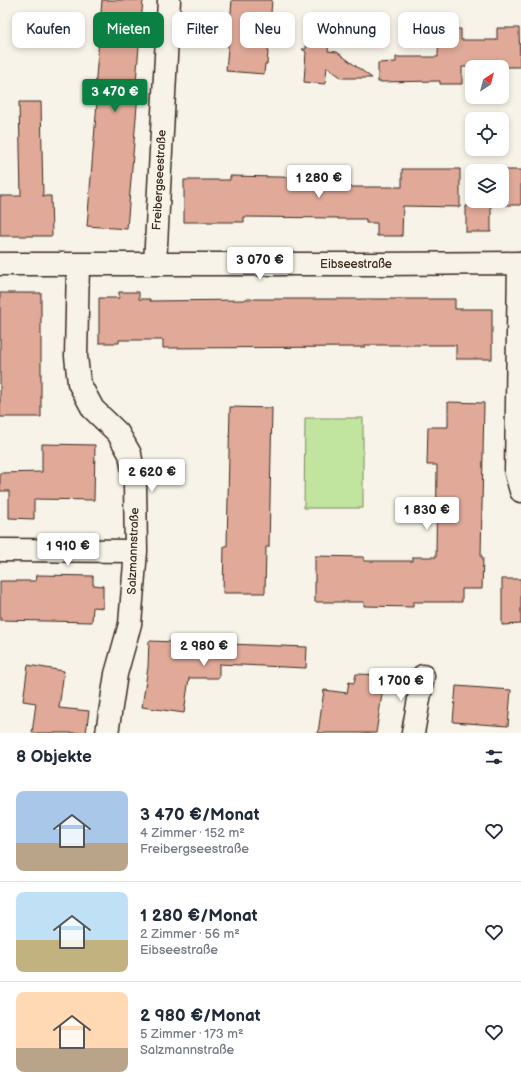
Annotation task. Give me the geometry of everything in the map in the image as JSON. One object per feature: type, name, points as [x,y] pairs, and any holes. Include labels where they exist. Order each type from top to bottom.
[{"type":"street","name":"Freibergseestraße","points":[[155,264],[169,0]]},
{"type":"street","name":"Eibseestraße","points":[[0,264],[520,263]]},
{"type":"street","points":[[520,263],[516,473],[521,491]]},
{"type":"street","name":"Salzmannstraße","points":[[78,265],[76,356],[79,383],[93,409],[118,433],[130,454],[135,484],[136,551],[130,624],[116,674],[107,733]]},
{"type":"street","points":[[0,550],[136,551]]},
{"type":"street","points":[[414,733],[423,676]]},
{"type":"green space","points":[[305,418],[363,418],[363,508],[304,508]]},
{"type":"building","points":[[102,0],[143,0],[142,12],[101,12]]},
{"type":"building","points":[[232,0],[272,0],[271,12],[240,12],[240,48],[268,48],[267,64],[265,64],[264,74],[226,71],[228,48],[232,48]]},
{"type":"building","points":[[497,28],[519,28],[520,67],[509,67],[509,60],[465,60],[465,67],[462,67],[462,84],[440,84],[440,81],[378,82],[378,63],[396,62],[396,57],[438,57],[438,48],[459,48],[459,29],[461,29],[461,40],[497,40]]},
{"type":"building","points":[[98,48],[139,48],[135,93],[138,93],[127,229],[87,226],[98,90],[95,90]]},
{"type":"building","points":[[328,48],[328,51],[337,52],[372,78],[342,78],[327,67],[325,84],[304,82],[306,52],[302,49]]},
{"type":"building","points":[[19,102],[41,102],[43,196],[51,196],[52,236],[0,236],[0,196],[21,196]]},
{"type":"building","points":[[402,169],[460,169],[460,207],[403,206],[402,236],[377,236],[377,223],[366,223],[366,219],[244,217],[244,222],[184,222],[184,180],[230,180],[230,176],[323,178],[323,187],[402,187]]},
{"type":"building","points":[[509,170],[521,170],[521,205],[509,205]]},
{"type":"building","points":[[466,208],[491,208],[491,232],[466,232]]},
{"type":"building","points":[[119,292],[139,292],[139,299],[150,299],[150,301],[245,299],[455,299],[455,309],[492,309],[492,359],[456,359],[456,345],[163,348],[163,340],[119,340],[119,343],[99,343],[99,298],[119,298]]},
{"type":"building","points":[[0,293],[41,293],[41,417],[0,417]]},
{"type":"building","points":[[448,402],[484,403],[481,557],[483,557],[482,589],[462,589],[462,602],[413,602],[413,607],[364,606],[364,602],[315,602],[315,556],[364,557],[364,561],[413,561],[413,557],[436,557],[437,465],[427,465],[428,427],[448,427]]},
{"type":"building","points":[[230,407],[272,408],[269,547],[266,547],[265,593],[223,593],[224,546],[227,546]]},
{"type":"building","points":[[42,444],[95,445],[94,500],[34,499],[34,519],[9,518],[9,491],[0,491],[0,473],[42,472]]},
{"type":"building","points":[[37,575],[93,576],[93,585],[103,586],[103,608],[93,607],[92,622],[0,620],[0,581],[36,581]]},
{"type":"building","points":[[502,579],[521,579],[521,624],[502,625]]},
{"type":"building","points":[[149,641],[307,647],[306,668],[219,664],[219,678],[189,678],[184,713],[142,707],[148,667]]},
{"type":"building","points":[[28,665],[64,671],[59,708],[89,711],[86,733],[32,733],[36,703],[23,701]]},
{"type":"building","points":[[356,674],[385,675],[376,733],[318,733],[324,690],[347,693],[349,682],[354,683]]},
{"type":"building","points":[[456,686],[511,690],[508,726],[453,722]]}]
